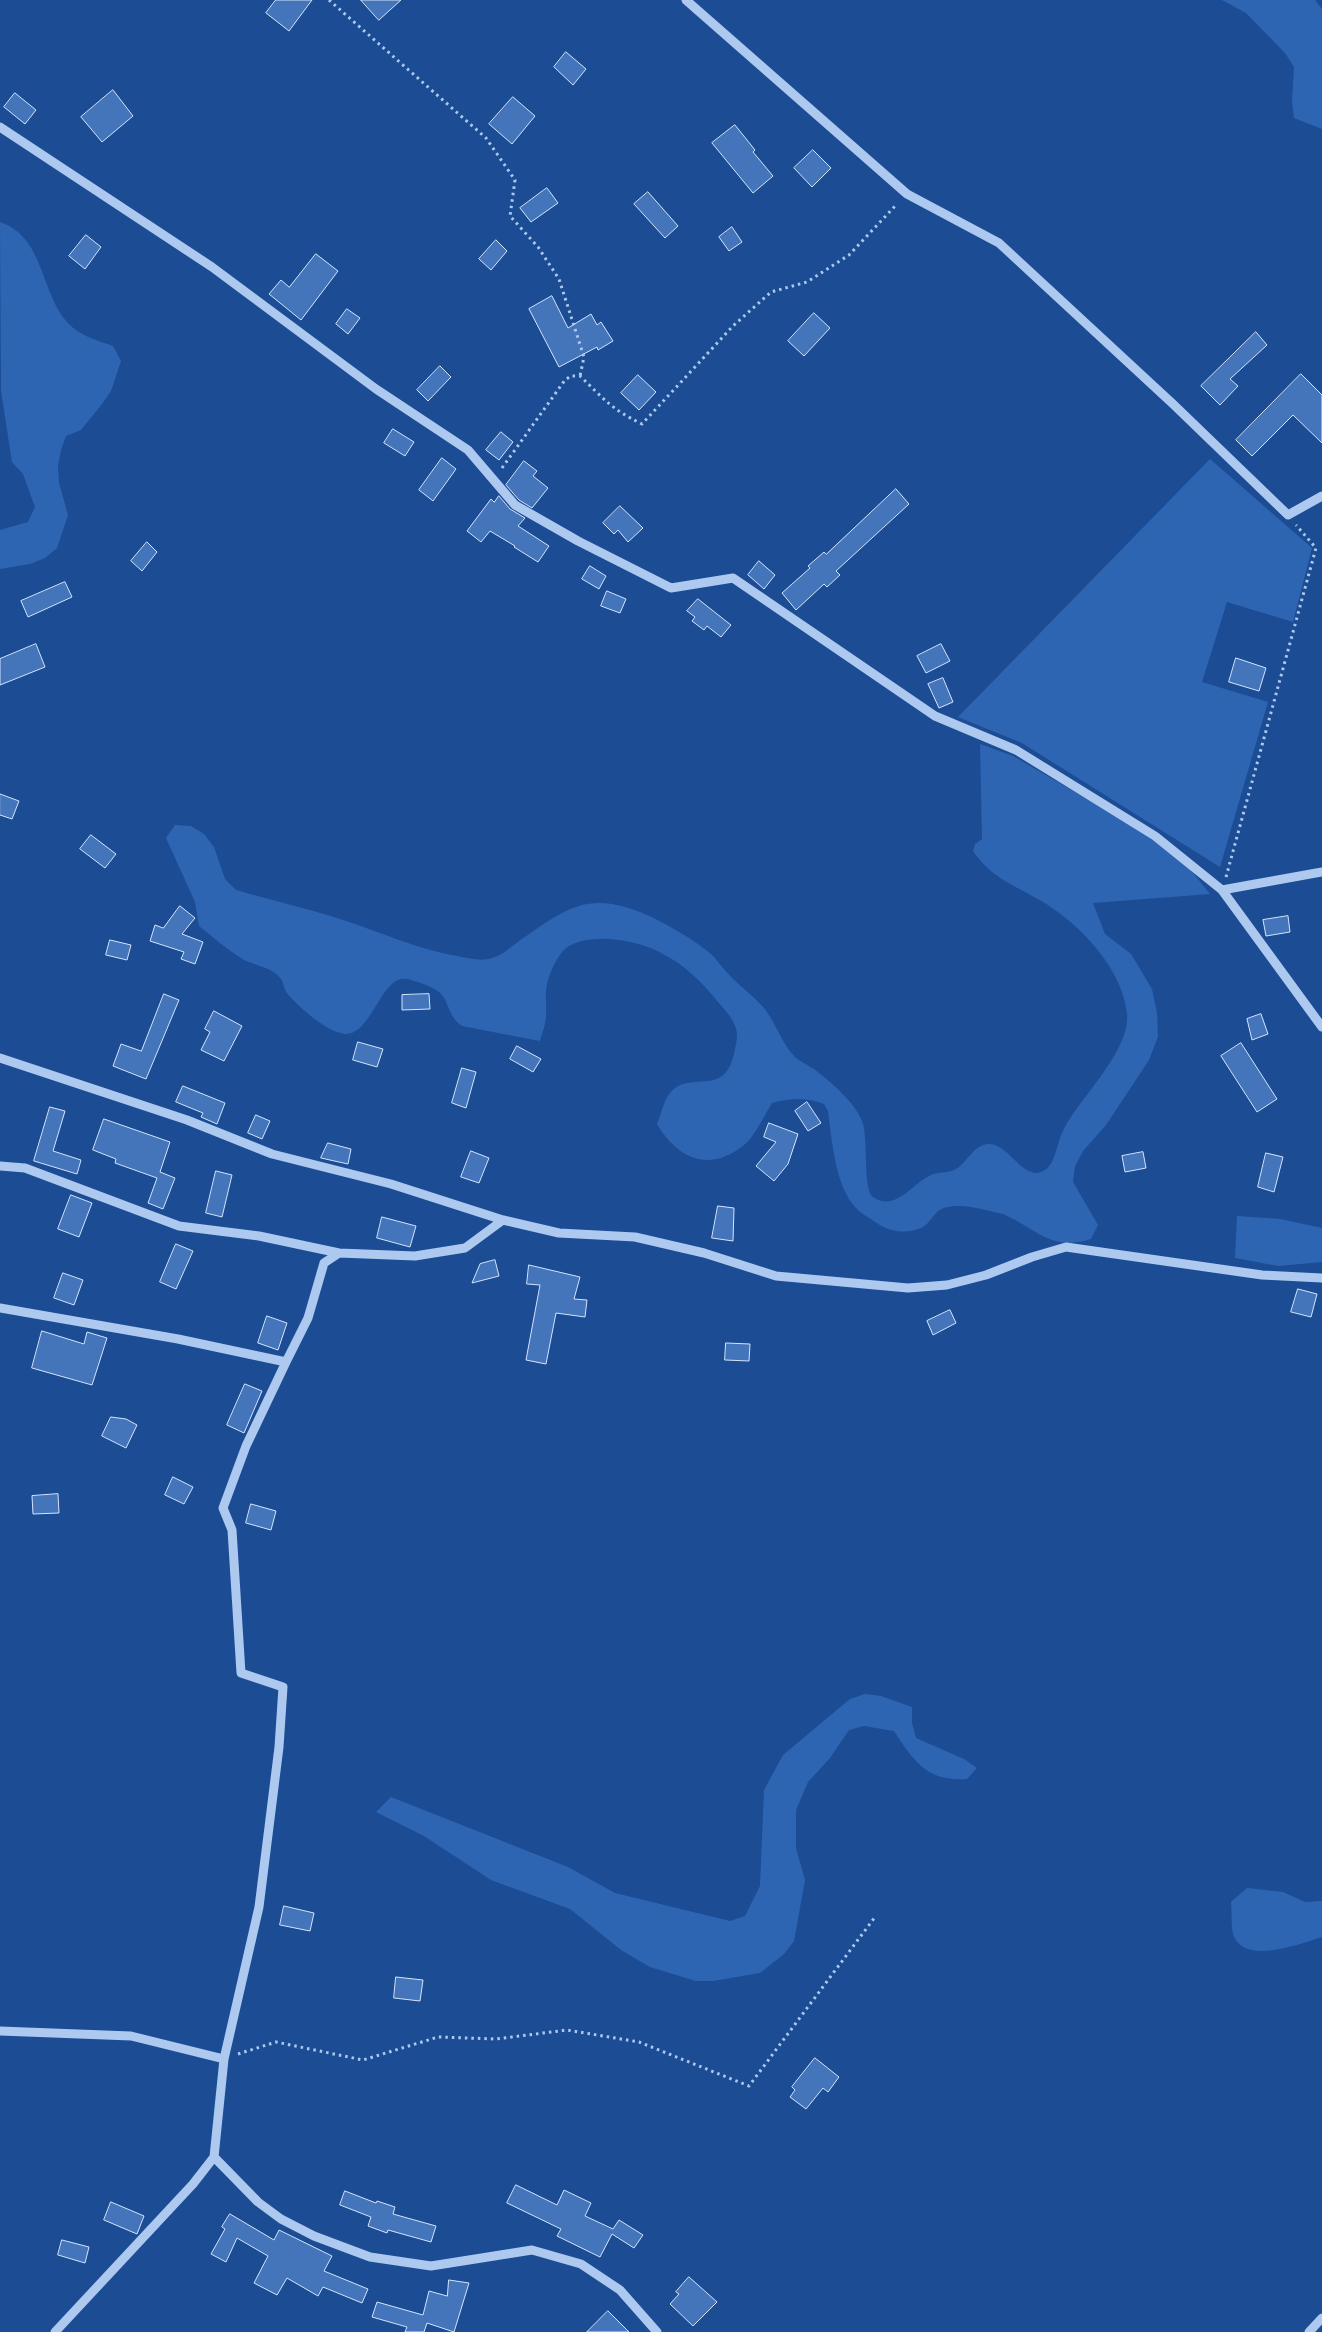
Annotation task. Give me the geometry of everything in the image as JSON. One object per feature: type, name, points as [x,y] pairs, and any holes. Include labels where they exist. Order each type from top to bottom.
[{"type":"street","points":[[686,0],[907,194],[999,243],[1173,404],[1288,515],[1322,496]]},
{"type":"street","points":[[0,126],[212,267],[376,389],[468,450],[515,505],[578,541],[671,588],[733,578],[935,716],[1016,750],[1147,831],[1222,890],[1322,1027]]},
{"type":"street","points":[[1222,890],[1322,872]]},
{"type":"street","points":[[0,1058],[187,1120],[272,1154],[391,1184],[503,1220],[559,1232],[635,1237],[704,1253],[776,1276],[908,1288],[947,1285],[986,1275],[1032,1257],[1066,1247],[1262,1275],[1322,1278]]},
{"type":"street","points":[[0,1166],[25,1168],[124,1203],[179,1226],[259,1236],[339,1253],[415,1256],[465,1248],[503,1220]]},
{"type":"street","points":[[54,2332],[193,2184],[214,2157],[224,2059],[259,1907],[279,1747],[284,1687],[242,1673],[232,1530],[223,1508],[246,1446],[308,1318],[324,1263],[339,1253]]},
{"type":"street","points":[[0,1308],[178,1339],[286,1362]]},
{"type":"street","points":[[0,2031],[131,2036],[224,2059]]},
{"type":"street","points":[[214,2157],[258,2202],[281,2219],[314,2236],[370,2257],[431,2266],[532,2250],[581,2264],[620,2290],[657,2332]]},
{"type":"street","points":[[1309,2332],[1322,2318]]},
{"type":"path","points":[[329,0],[486,138],[515,180],[510,216],[538,247],[559,279],[584,357],[580,376]]},
{"type":"path","points":[[492,480],[565,380],[571,376],[580,376],[602,400],[619,413],[642,424],[734,326],[771,292],[807,282],[848,255],[907,194]]},
{"type":"path","points":[[1222,890],[1316,548],[1288,515]]},
{"type":"path","points":[[224,2059],[276,2042],[363,2060],[438,2037],[496,2039],[567,2030],[639,2042],[749,2086],[875,1917]]},
{"type":"shaded area","points":[[1222,0],[1315,0],[1322,9],[1322,129],[1294,118],[1292,101],[1294,67],[1285,53],[1246,13]]},
{"type":"shaded area","points":[[0,222],[15,229],[26,240],[34,253],[52,298],[69,324],[84,335],[113,346],[121,361],[111,391],[81,430],[66,436],[61,450],[58,466],[59,483],[68,515],[57,548],[45,558],[30,564],[0,569],[0,530],[28,522],[35,507],[23,474],[12,462],[1,391]]},
{"type":"shaded area","points":[[1210,459],[1312,548],[1293,622],[1227,602],[1202,682],[1268,702],[1220,867],[1022,743],[958,717]]},
{"type":"shaded area","points":[[980,744],[1013,756],[1156,839],[1189,868],[1210,894],[1093,903],[1105,934],[1131,954],[1152,989],[1157,1013],[1158,1037],[1149,1060],[1106,1125],[1083,1151],[1075,1166],[1073,1182],[1098,1225],[1091,1239],[1077,1242],[1065,1243],[1044,1237],[1003,1214],[964,1206],[952,1206],[941,1209],[925,1225],[915,1230],[902,1232],[880,1225],[860,1212],[849,1199],[839,1175],[833,1149],[828,1111],[824,1104],[811,1100],[792,1099],[772,1103],[748,1142],[731,1154],[707,1160],[695,1158],[685,1153],[665,1136],[657,1124],[664,1104],[670,1093],[678,1086],[716,1079],[724,1074],[730,1065],[735,1049],[736,1029],[727,1013],[706,987],[692,974],[669,957],[639,944],[611,939],[597,939],[572,945],[563,951],[549,976],[546,988],[546,1018],[540,1041],[462,1026],[454,1018],[445,999],[439,992],[418,982],[401,979],[392,984],[371,1014],[355,1032],[345,1034],[330,1029],[298,1005],[287,993],[282,981],[273,971],[241,958],[199,926],[195,902],[166,838],[175,825],[191,826],[204,834],[214,847],[225,879],[236,890],[327,915],[426,949],[470,959],[483,960],[496,957],[551,919],[577,906],[591,903],[621,906],[658,920],[689,938],[714,957],[733,979],[764,1008],[790,1052],[819,1073],[849,1101],[859,1114],[864,1129],[870,1192],[873,1197],[881,1201],[888,1201],[902,1196],[932,1174],[950,1172],[956,1169],[983,1145],[992,1144],[1000,1148],[1029,1171],[1037,1173],[1045,1170],[1052,1163],[1063,1131],[1113,1058],[1126,1028],[1127,1013],[1123,995],[1106,961],[1094,946],[1066,918],[994,873],[986,867],[973,851],[975,844],[982,839]]},
{"type":"shaded area","points":[[1237,1216],[1280,1219],[1322,1228],[1322,1262],[1278,1266],[1235,1258]]},
{"type":"shaded area","points":[[865,1694],[881,1696],[912,1707],[912,1723],[916,1738],[964,1759],[977,1768],[967,1779],[942,1777],[932,1773],[915,1760],[894,1731],[864,1726],[849,1730],[830,1758],[808,1782],[796,1810],[796,1848],[805,1880],[794,1941],[784,1954],[760,1973],[713,1981],[696,1981],[650,1967],[621,1950],[570,1909],[491,1880],[424,1836],[376,1812],[391,1797],[568,1867],[615,1893],[730,1921],[745,1916],[760,1886],[764,1790],[783,1755],[850,1699]]},
{"type":"shaded area","points":[[1247,1888],[1283,1892],[1305,1902],[1322,1901],[1322,1937],[1287,1948],[1273,1950],[1260,1951],[1248,1949],[1239,1944],[1233,1934],[1231,1902]]},
{"type":"building","points":[[276,0],[312,0],[289,31],[266,13]]},
{"type":"building","points":[[361,0],[401,0],[379,20]]},
{"type":"building","points":[[566,52],[586,69],[573,85],[554,67]]},
{"type":"building","points":[[113,90],[133,116],[102,142],[81,117]]},
{"type":"building","points":[[15,93],[36,110],[25,124],[4,107]]},
{"type":"building","points":[[513,97],[535,116],[512,144],[489,124]]},
{"type":"building","points":[[735,125],[755,150],[753,152],[773,176],[753,193],[712,143]]},
{"type":"building","points":[[813,150],[831,168],[812,187],[794,168]]},
{"type":"building","points":[[547,188],[558,203],[531,222],[520,208]]},
{"type":"building","points":[[648,192],[678,226],[665,238],[634,204]]},
{"type":"building","points":[[732,227],[742,242],[729,251],[719,237]]},
{"type":"building","points":[[86,235],[101,247],[85,269],[69,256]]},
{"type":"building","points":[[496,240],[507,251],[491,270],[479,259]]},
{"type":"building","points":[[316,254],[338,271],[301,320],[269,294],[281,280],[289,287]]},
{"type":"building","points":[[552,296],[568,328],[591,314],[597,325],[601,322],[613,341],[598,350],[597,347],[559,367],[529,309]]},
{"type":"building","points":[[347,309],[360,318],[348,334],[336,324]]},
{"type":"building","points":[[814,313],[830,328],[804,356],[788,341]]},
{"type":"building","points":[[1256,332],[1267,345],[1230,379],[1238,386],[1220,405],[1201,386]]},
{"type":"building","points":[[440,366],[451,377],[428,401],[417,390]]},
{"type":"building","points":[[1301,374],[1322,395],[1322,443],[1293,415],[1252,456],[1236,440]]},
{"type":"building","points":[[638,375],[656,392],[639,410],[621,393]]},
{"type":"building","points":[[393,429],[414,442],[405,456],[384,443]]},
{"type":"building","points":[[501,432],[513,442],[499,460],[486,450]]},
{"type":"building","points":[[442,458],[456,469],[433,501],[419,490]]},
{"type":"building","points":[[524,461],[537,471],[533,476],[548,488],[532,508],[519,500],[506,485]]},
{"type":"building","points":[[896,489],[909,504],[836,571],[840,575],[827,587],[824,584],[796,610],[782,593],[810,568],[808,566],[824,552],[826,554]]},
{"type":"building","points":[[499,496],[510,509],[525,518],[518,526],[549,546],[538,562],[490,531],[481,542],[467,531],[491,499],[494,502]]},
{"type":"building","points":[[620,506],[643,528],[628,542],[618,530],[614,534],[603,523]]},
{"type":"building","points":[[147,542],[157,552],[142,571],[131,561]]},
{"type":"building","points":[[759,561],[775,575],[764,589],[748,575]]},
{"type":"building","points":[[590,566],[606,576],[599,589],[582,579]]},
{"type":"building","points":[[65,582],[72,597],[28,617],[21,601]]},
{"type":"building","points":[[607,591],[626,599],[620,613],[601,606]]},
{"type":"building","points":[[698,599],[731,625],[721,637],[707,626],[704,630],[692,621],[695,617],[687,611]]},
{"type":"building","points":[[36,644],[45,667],[0,685],[0,659]]},
{"type":"building","points":[[941,644],[950,661],[926,673],[917,656]]},
{"type":"building","points":[[1236,658],[1266,668],[1259,691],[1229,682]]},
{"type":"building","points":[[943,678],[953,702],[939,708],[928,684]]},
{"type":"building","points":[[0,794],[19,801],[12,819],[0,815]]},
{"type":"building","points":[[91,835],[116,854],[105,868],[80,849]]},
{"type":"building","points":[[180,906],[195,918],[182,934],[203,942],[195,964],[181,959],[184,952],[150,941],[155,925],[163,928]]},
{"type":"building","points":[[1288,916],[1290,932],[1266,936],[1263,920]]},
{"type":"building","points":[[110,940],[131,945],[127,960],[106,955]]},
{"type":"building","points":[[164,994],[179,1000],[146,1079],[113,1066],[121,1044],[141,1051]]},
{"type":"building","points":[[429,994],[430,1009],[402,1010],[402,995]]},
{"type":"building","points":[[214,1011],[242,1026],[224,1061],[201,1050],[210,1032],[205,1029]]},
{"type":"building","points":[[1261,1014],[1268,1034],[1252,1040],[1247,1019]]},
{"type":"building","points":[[358,1042],[383,1049],[377,1067],[353,1060]]},
{"type":"building","points":[[1241,1043],[1277,1099],[1257,1112],[1221,1056]]},
{"type":"building","points":[[517,1046],[541,1059],[533,1072],[510,1059]]},
{"type":"building","points":[[462,1068],[476,1072],[466,1108],[452,1103]]},
{"type":"building","points":[[183,1086],[225,1103],[217,1124],[201,1117],[203,1113],[176,1102]]},
{"type":"building","points":[[807,1102],[821,1123],[808,1131],[795,1111]]},
{"type":"building","points":[[50,1107],[65,1111],[53,1151],[81,1160],[77,1174],[34,1161]]},
{"type":"building","points":[[256,1115],[270,1121],[262,1139],[248,1133]]},
{"type":"building","points":[[104,1119],[170,1142],[160,1172],[175,1178],[163,1209],[148,1203],[157,1178],[115,1163],[116,1159],[93,1150]]},
{"type":"building","points":[[769,1123],[798,1134],[788,1164],[774,1181],[756,1166],[776,1142],[764,1137]]},
{"type":"building","points":[[328,1143],[351,1149],[348,1164],[321,1158]]},
{"type":"building","points":[[471,1151],[489,1158],[479,1183],[461,1177]]},
{"type":"building","points":[[1143,1152],[1146,1168],[1125,1172],[1122,1156]]},
{"type":"building","points":[[1266,1153],[1283,1157],[1274,1192],[1258,1187]]},
{"type":"building","points":[[216,1171],[232,1175],[222,1217],[206,1213]]},
{"type":"building","points":[[71,1195],[92,1203],[79,1237],[58,1229]]},
{"type":"building","points":[[718,1206],[734,1208],[733,1241],[712,1238]]},
{"type":"building","points":[[382,1217],[416,1226],[410,1247],[377,1238]]},
{"type":"building","points":[[176,1244],[193,1251],[176,1289],[160,1282]]},
{"type":"building","points":[[495,1260],[499,1276],[472,1283],[480,1264]]},
{"type":"building","points":[[529,1265],[580,1277],[574,1299],[587,1300],[585,1317],[556,1313],[546,1364],[526,1360],[540,1285],[527,1284]]},
{"type":"building","points":[[63,1273],[83,1280],[74,1305],[54,1298]]},
{"type":"building","points":[[1298,1289],[1317,1294],[1311,1317],[1291,1312]]},
{"type":"building","points":[[950,1310],[956,1323],[933,1335],[927,1321]]},
{"type":"building","points":[[267,1316],[287,1323],[278,1350],[258,1343]]},
{"type":"building","points":[[42,1331],[84,1344],[87,1332],[107,1338],[92,1385],[32,1368]]},
{"type":"building","points":[[726,1343],[750,1344],[749,1361],[725,1360]]},
{"type":"building","points":[[245,1384],[262,1391],[244,1433],[227,1425]]},
{"type":"building","points":[[111,1417],[126,1419],[137,1425],[126,1448],[102,1436]]},
{"type":"building","points":[[173,1477],[193,1487],[184,1504],[165,1495]]},
{"type":"building","points":[[58,1494],[59,1513],[33,1514],[32,1496]]},
{"type":"building","points":[[251,1504],[276,1511],[271,1530],[246,1523]]},
{"type":"building","points":[[284,1906],[314,1913],[310,1931],[280,1925]]},
{"type":"building","points":[[396,1977],[423,1980],[420,2001],[394,1998]]},
{"type":"building","points":[[815,2058],[839,2077],[828,2092],[823,2088],[806,2109],[790,2097],[795,2090],[792,2087]]},
{"type":"building","points":[[516,2185],[557,2205],[564,2190],[591,2203],[585,2216],[613,2229],[619,2220],[643,2235],[634,2248],[612,2234],[600,2257],[557,2236],[561,2229],[507,2203]]},
{"type":"building","points":[[345,2191],[376,2203],[377,2201],[395,2207],[393,2214],[436,2226],[431,2242],[388,2230],[387,2233],[368,2226],[371,2217],[340,2205]]},
{"type":"building","points":[[111,2202],[144,2216],[137,2234],[104,2220]]},
{"type":"building","points":[[230,2214],[274,2240],[279,2230],[332,2256],[324,2271],[368,2289],[362,2303],[323,2287],[318,2296],[287,2278],[277,2295],[254,2283],[268,2256],[237,2238],[226,2262],[211,2254],[225,2229],[222,2227]]},
{"type":"building","points":[[62,2240],[89,2247],[85,2263],[58,2255]]},
{"type":"building","points":[[689,2277],[717,2302],[693,2326],[670,2304],[679,2294],[676,2292]]},
{"type":"building","points":[[449,2280],[469,2283],[454,2332],[427,2323],[424,2332],[405,2332],[407,2327],[372,2317],[377,2302],[423,2315],[429,2291],[447,2296]]},
{"type":"building","points":[[608,2311],[629,2332],[587,2332]]}]
